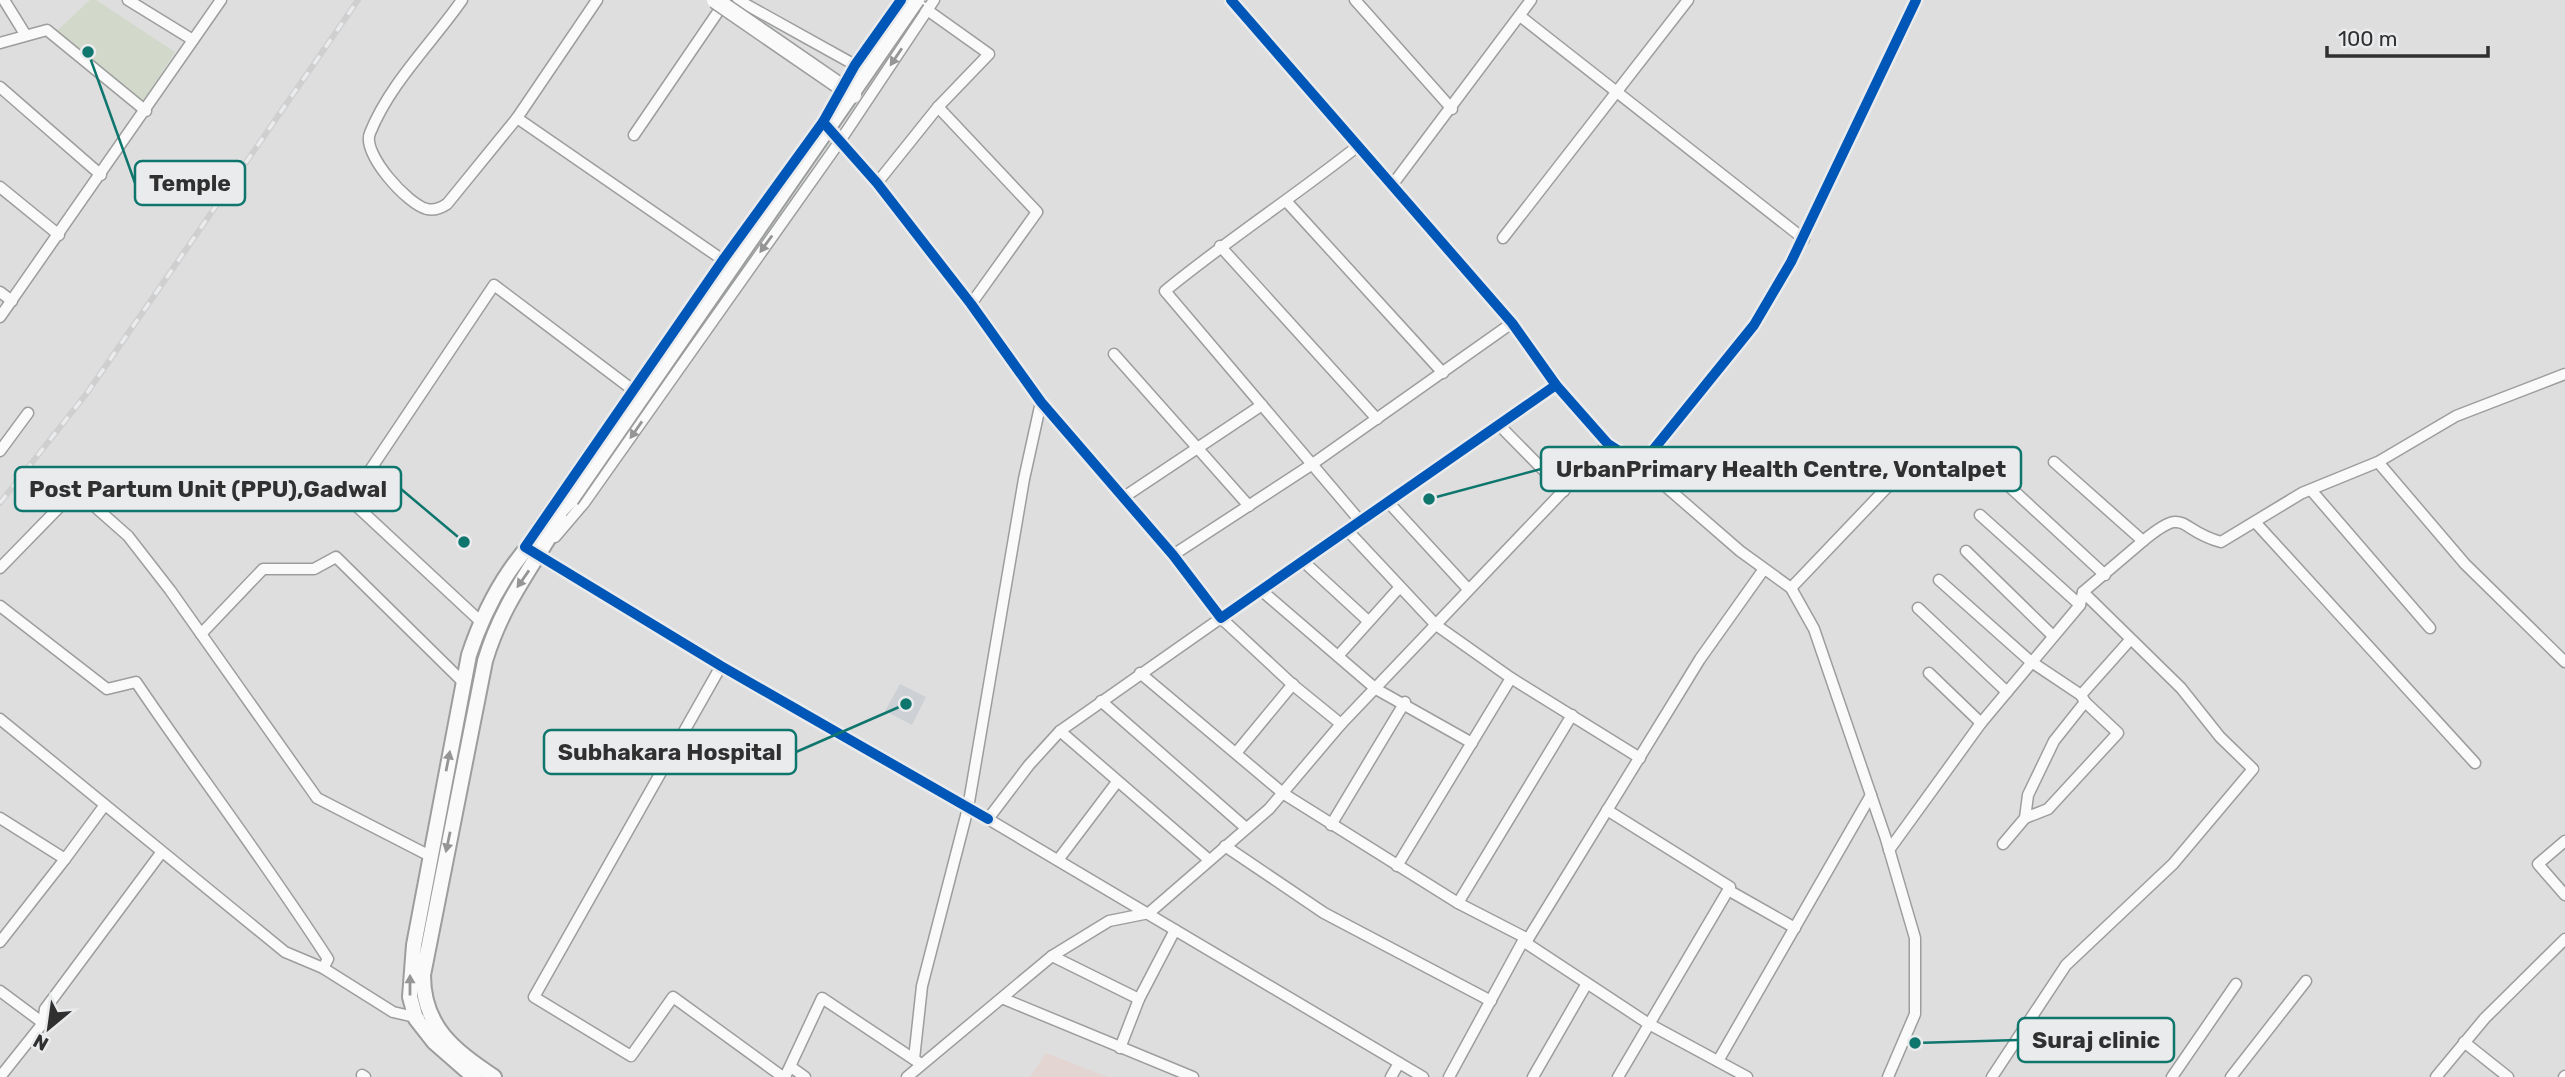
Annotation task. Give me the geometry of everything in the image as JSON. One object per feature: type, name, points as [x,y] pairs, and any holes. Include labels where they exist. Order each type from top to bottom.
[{"type":"main road","points":[[715,0],[853,95]]},
{"type":"main road","points":[[494,1077],[423,1017],[423,1000],[426,947],[485,661],[496,625],[508,600],[571,500],[919,3]]},
{"type":"main road","points":[[474,1077],[434,1042],[410,997],[411,972],[430,856],[464,682],[480,621],[525,547],[571,500]]},
{"type":"street","points":[[4,0],[25,34]]},
{"type":"street","points":[[128,0],[193,40]]},
{"type":"street","points":[[0,317],[60,235],[221,0]]},
{"type":"street","points":[[462,0],[389,99],[367,143],[379,167],[419,206],[438,209],[447,204],[517,118],[597,0]]},
{"type":"street","points":[[634,135],[726,0]]},
{"type":"street","points":[[738,0],[855,65]]},
{"type":"street","points":[[901,0],[855,65],[823,122],[723,260],[525,547],[721,666],[1149,913],[1423,1077]]},
{"type":"street","points":[[538,556],[584,503],[840,141],[919,3],[934,0]]},
{"type":"street","points":[[1231,0],[1512,323],[1556,385],[1608,444],[1641,465],[1764,569],[1791,588],[1814,629],[1889,850],[1915,938],[1915,1014],[1888,1077]]},
{"type":"street","points":[[1355,0],[1452,109]]},
{"type":"street","points":[[1393,184],[1452,109],[1531,0]]},
{"type":"street","points":[[1503,239],[1688,0]]},
{"type":"street","points":[[1641,465],[1754,324],[1804,239],[1916,0]]},
{"type":"street","points":[[877,183],[938,107],[989,54],[919,3]]},
{"type":"street","points":[[1520,16],[1804,239]]},
{"type":"street","points":[[0,43],[44,30],[146,111]]},
{"type":"street","points":[[0,87],[101,176]]},
{"type":"street","points":[[938,107],[1037,212],[971,304]]},
{"type":"street","points":[[517,118],[723,260]]},
{"type":"street","points":[[823,122],[877,183],[971,304],[1041,402],[1173,555],[1221,618],[1341,724]]},
{"type":"street","points":[[1358,146],[1287,202],[1220,246],[1165,291],[1361,522]]},
{"type":"street","points":[[0,187],[60,235]]},
{"type":"street","points":[[1287,202],[1443,373]]},
{"type":"street","points":[[1220,246],[1377,419]]},
{"type":"street","points":[[480,621],[350,500],[494,285],[633,390]]},
{"type":"street","points":[[0,292],[12,301]]},
{"type":"street","points":[[1173,555],[1311,465],[1512,323]]},
{"type":"street","points":[[1114,354],[1249,506]]},
{"type":"street","points":[[1889,850],[1981,723],[2030,661],[2080,605],[2083,592],[2167,521],[2182,523],[2206,538],[2221,542],[2311,489],[2378,462],[2456,415],[2565,374]]},
{"type":"street","points":[[988,819],[1028,765],[1060,731],[1556,385]]},
{"type":"street","points":[[918,1062],[922,986],[968,808],[1024,479],[1041,402]]},
{"type":"street","points":[[1124,497],[1262,405]]},
{"type":"street","points":[[0,451],[28,413]]},
{"type":"street","points":[[1500,426],[1564,491]]},
{"type":"street","points":[[906,1077],[918,1062],[1004,999],[1052,956],[1109,921],[1149,913],[1284,794],[1341,724],[1608,444]]},
{"type":"street","points":[[2054,462],[2143,541]]},
{"type":"street","points":[[2378,462],[2465,564],[2565,662]]},
{"type":"street","points":[[1999,477],[2105,575]]},
{"type":"street","points":[[1791,588],[1895,479]]},
{"type":"street","points":[[0,568],[76,489],[128,536],[317,798],[430,856]]},
{"type":"street","points":[[2311,489],[2430,628]]},
{"type":"street","points":[[1389,503],[1468,589]]},
{"type":"street","points":[[1980,515],[2080,605]]},
{"type":"street","points":[[2255,522],[2475,763]]},
{"type":"street","points":[[1348,531],[1436,625],[1511,678],[1640,758]]},
{"type":"street","points":[[1966,551],[2053,636]]},
{"type":"street","points":[[201,634],[263,569],[314,569],[336,556],[464,682]]},
{"type":"street","points":[[1304,562],[1367,620]]},
{"type":"street","points":[[1449,1077],[1525,940],[1700,659],[1764,569]]},
{"type":"street","points":[[1940,580],[2030,661],[2083,698],[2119,733],[2048,809],[2025,818],[2003,844]]},
{"type":"street","points":[[1338,656],[1367,620],[1399,588]]},
{"type":"street","points":[[1262,591],[1376,689],[1405,702],[1472,743]]},
{"type":"street","points":[[1992,1077],[2066,965],[2173,863],[2253,769],[2220,737],[2181,688],[2083,592]]},
{"type":"street","points":[[0,606],[107,689],[136,682],[204,783],[282,886],[328,959],[323,968]]},
{"type":"street","points":[[1918,608],[2007,692]]},
{"type":"street","points":[[2025,818],[2028,795],[2054,741],[2083,698],[2130,639]]},
{"type":"street","points":[[721,666],[534,996],[631,1056],[673,997],[784,1077],[821,998],[918,1062]]},
{"type":"street","points":[[1140,673],[1284,794],[1397,866],[1525,940],[1586,985],[1649,1024],[1747,1077]]},
{"type":"street","points":[[1929,673],[1981,723]]},
{"type":"street","points":[[1397,866],[1511,678]]},
{"type":"street","points":[[1236,754],[1293,684]]},
{"type":"street","points":[[1101,701],[1246,828]]},
{"type":"street","points":[[1331,825],[1405,702]]},
{"type":"street","points":[[1458,902],[1572,715]]},
{"type":"street","points":[[0,719],[285,952],[323,968],[393,1012],[423,1017]]},
{"type":"street","points":[[1060,731],[1208,859]]},
{"type":"street","points":[[1058,860],[1117,782]]},
{"type":"street","points":[[1718,1061],[1871,795]]},
{"type":"street","points":[[0,942],[104,806]]},
{"type":"street","points":[[1608,810],[1730,887],[1618,1077]]},
{"type":"street","points":[[0,818],[65,859]]},
{"type":"street","points":[[2565,841],[2538,864],[2565,895]]},
{"type":"street","points":[[1225,846],[1324,913],[1491,1001]]},
{"type":"street","points":[[0,1077],[43,1023],[45,1009],[162,853]]},
{"type":"street","points":[[1728,890],[1795,928]]},
{"type":"street","points":[[1120,1048],[1139,999],[1175,930]]},
{"type":"street","points":[[2436,1077],[2464,1042],[2565,939]]},
{"type":"street","points":[[1052,956],[1139,999]]},
{"type":"street","points":[[2231,1077],[2306,981]]},
{"type":"street","points":[[2172,1077],[2236,984]]},
{"type":"street","points":[[1533,1077],[1586,985]]},
{"type":"street","points":[[0,991],[43,1023]]},
{"type":"street","points":[[1004,999],[1193,1077]]},
{"type":"street","points":[[2464,1042],[2508,1077]]},
{"type":"street","points":[[1391,1077],[1399,1063]]},
{"type":"street","points":[[791,1067],[805,1077]]},
{"type":"shaded area","points":[[900,684],[926,697],[912,725],[885,711]]},
{"type":"shaded area","points":[[1046,1053],[1108,1077],[1030,1077]]},
{"type":"green space","points":[[90,0],[96,0],[175,52],[137,112],[48,39]]},
{"type":"railway","points":[[0,503],[87,393],[358,0]]},
{"type":"cycle path","points":[[901,0],[855,65],[823,122],[723,260],[525,547],[721,666],[988,819]]},
{"type":"cycle path","points":[[1231,0],[1512,323],[1556,385],[1608,444],[1641,465],[1754,325],[1791,262],[1916,0]]},
{"type":"cycle path","points":[[823,122],[877,183],[971,304],[1041,402],[1173,555],[1221,618],[1556,385]]},
{"type":"place","name":"Temple","points":[[88,52]]},
{"type":"place","name":"UrbanPrimary Health Centre, Vontalpet","points":[[1429,499]]},
{"type":"place","name":"Post Partum Unit (PPU),Gadwal","points":[[464,542]]},
{"type":"place","name":"Subhakara Hospital","points":[[906,704]]},
{"type":"place","name":"Suraj clinic","points":[[1915,1043]]}]
